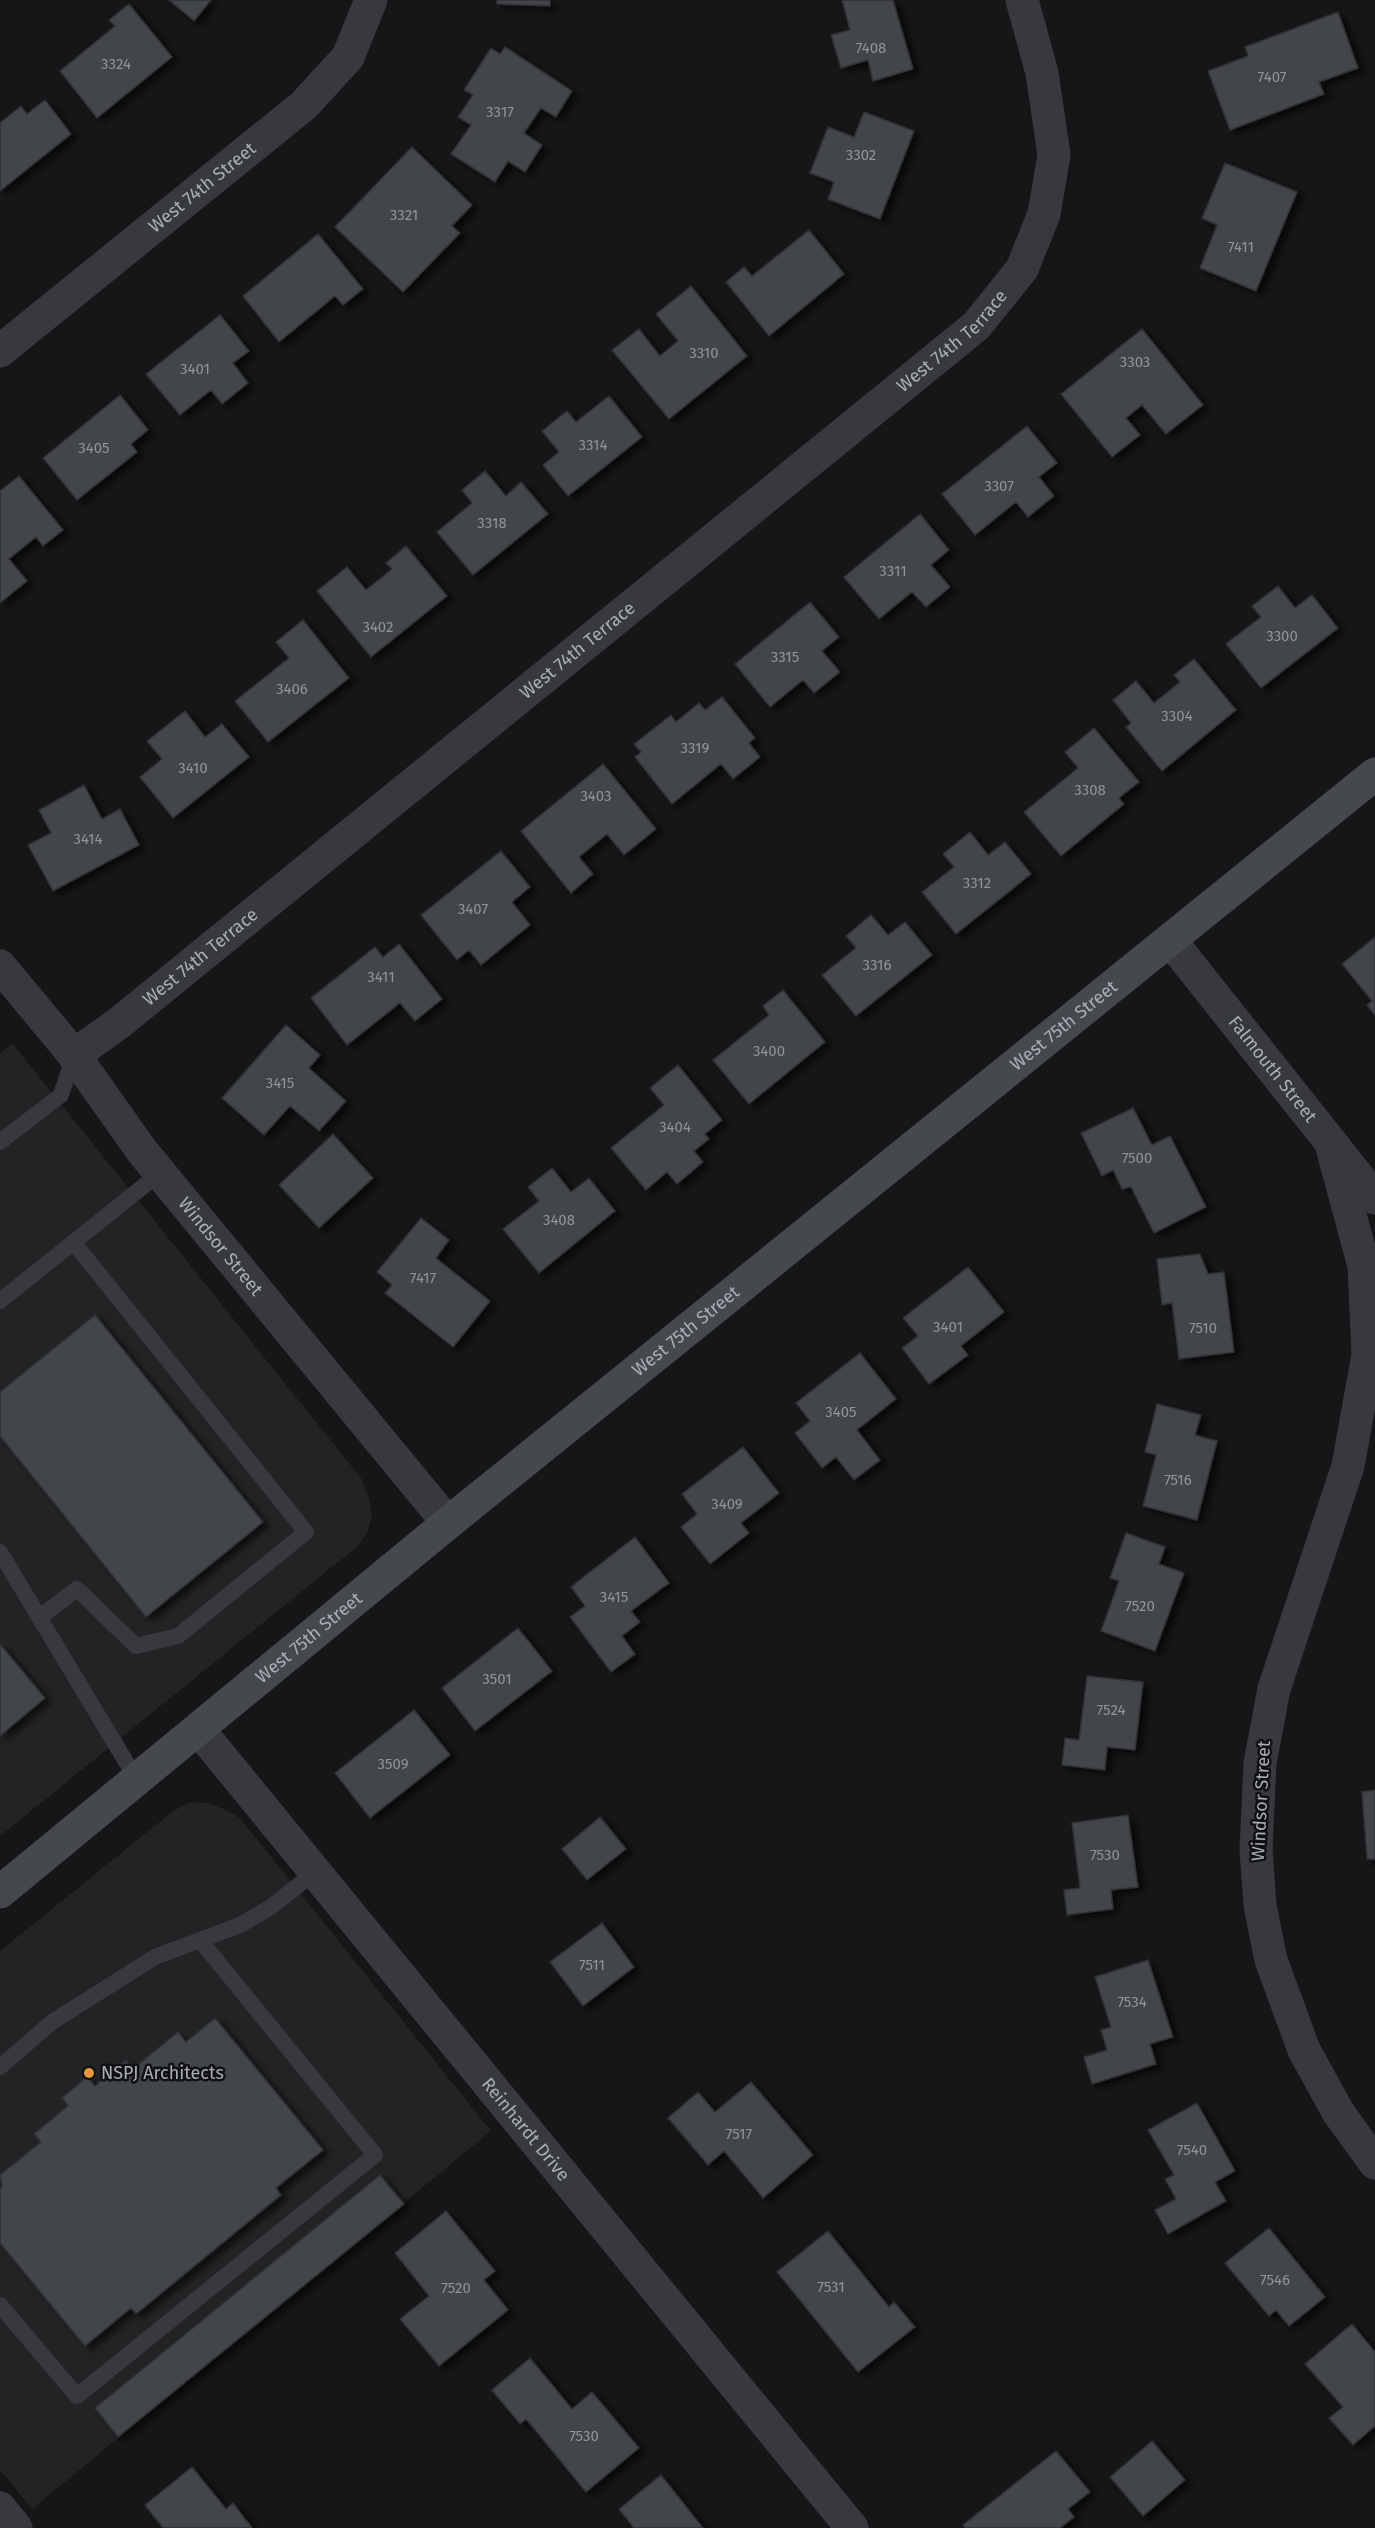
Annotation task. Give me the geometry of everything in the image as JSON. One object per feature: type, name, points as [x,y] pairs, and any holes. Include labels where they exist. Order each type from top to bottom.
[{"type":"main road","name":"West 75th Street","points":[[0,1892],[448,1523],[1375,774]]},
{"type":"street","name":"West 74th Street","points":[[0,351],[304,105],[348,57],[371,0]]},
{"type":"street","name":"West 74th Terrace","points":[[74,1055],[129,1015],[976,326],[1022,269],[1044,214],[1054,155],[1042,73],[1022,0]]},
{"type":"street","name":"Falmouth Street","points":[[1170,940],[1375,1198]]},
{"type":"street","name":"Windsor Street","points":[[0,966],[74,1055],[160,1173],[448,1523]]},
{"type":"street","name":"Windsor Street","points":[[1331,1144],[1364,1266],[1371,1353],[1348,1466],[1274,1689],[1260,1763],[1256,1850],[1260,1905],[1271,1960],[1304,2050],[1338,2112],[1375,2163]]},
{"type":"street","name":"Reinhardt Drive","points":[[199,1730],[852,2528]]},
{"type":"street","points":[[0,2508],[16,2528]]},
{"type":"lane","points":[[0,1142],[61,1095],[74,1055]]},
{"type":"lane","points":[[0,1301],[160,1173]]},
{"type":"lane","points":[[40,1617],[77,1589],[136,1646],[178,1636],[306,1532],[74,1242]]},
{"type":"lane","points":[[0,1552],[137,1780]]},
{"type":"lane","points":[[0,2067],[52,2022],[155,1957],[240,1925],[271,1907],[315,1872]]},
{"type":"lane","points":[[0,2305],[77,2396],[375,2155],[200,1940]]},
{"type":"shaded area","points":[[12,1043],[361,1478],[369,1498],[372,1515],[368,1531],[359,1545],[0,1836],[0,1053]]},
{"type":"shaded area","points":[[190,1802],[208,1803],[240,1818],[491,2131],[32,2509],[0,2470],[0,1951],[172,1812]]},
{"type":"building","points":[[169,0],[211,0],[194,21]]},
{"type":"building","points":[[497,0],[550,0],[550,6],[497,4]]},
{"type":"building","points":[[842,0],[893,0],[913,69],[873,81],[868,60],[841,68],[831,35],[850,30]]},
{"type":"building","points":[[129,4],[172,57],[97,118],[60,71],[115,26],[109,20]]},
{"type":"building","points":[[1338,12],[1358,68],[1319,82],[1324,94],[1230,130],[1208,71],[1248,56],[1245,47]]},
{"type":"building","points":[[505,47],[572,91],[556,117],[541,108],[524,133],[542,145],[525,172],[508,161],[495,182],[451,154],[471,125],[458,117],[473,95],[464,90],[491,48],[500,54]]},
{"type":"building","points":[[45,100],[71,134],[0,191],[0,123],[21,106],[27,114]]},
{"type":"building","points":[[864,112],[914,131],[880,219],[828,199],[834,182],[810,173],[828,127],[854,137]]},
{"type":"building","points":[[412,147],[472,205],[452,226],[460,233],[403,292],[335,227]]},
{"type":"building","points":[[1225,163],[1297,192],[1256,291],[1200,268],[1217,225],[1202,218]]},
{"type":"building","points":[[809,230],[844,274],[769,336],[726,282],[744,267],[752,276]]},
{"type":"building","points":[[318,234],[363,289],[343,305],[335,296],[279,342],[243,296]]},
{"type":"building","points":[[691,286],[747,356],[669,419],[612,350],[639,329],[660,356],[678,341],[656,314]]},
{"type":"building","points":[[220,315],[249,351],[233,363],[248,383],[222,404],[211,390],[180,415],[146,374]]},
{"type":"building","points":[[1142,329],[1203,405],[1166,434],[1142,405],[1126,418],[1140,435],[1112,457],[1061,394]]},
{"type":"building","points":[[120,395],[148,430],[131,444],[137,452],[77,500],[43,458]]},
{"type":"building","points":[[609,396],[642,437],[568,496],[543,465],[559,452],[542,431],[567,411],[576,422]]},
{"type":"building","points":[[1027,426],[1057,463],[1039,477],[1054,496],[1028,517],[1016,502],[975,535],[942,494]]},
{"type":"building","points":[[485,471],[506,496],[521,482],[548,514],[473,575],[437,532],[472,503],[462,490]]},
{"type":"building","points":[[19,476],[63,530],[43,546],[36,537],[9,559],[27,581],[0,603],[0,491]]},
{"type":"building","points":[[920,514],[949,550],[931,565],[950,587],[926,607],[912,592],[879,619],[844,577]]},
{"type":"building","points":[[406,546],[447,596],[371,657],[317,591],[347,567],[366,590],[392,569],[386,563]]},
{"type":"building","points":[[1278,586],[1295,608],[1312,595],[1338,628],[1261,688],[1226,644],[1261,617],[1252,606]]},
{"type":"building","points":[[810,602],[839,637],[822,651],[840,672],[814,693],[803,680],[770,707],[735,664]]},
{"type":"building","points":[[303,620],[349,678],[268,742],[235,701],[289,658],[276,642]]},
{"type":"building","points":[[1194,659],[1236,710],[1162,771],[1126,727],[1131,723],[1113,700],[1136,681],[1154,703],[1180,682],[1174,675]]},
{"type":"building","points":[[722,697],[755,738],[749,743],[760,757],[733,779],[721,764],[672,804],[635,757],[641,752],[634,744],[671,715],[676,722],[699,703],[705,710]]},
{"type":"building","points":[[185,711],[205,737],[222,724],[249,757],[173,818],[140,777],[162,759],[147,741]]},
{"type":"building","points":[[1094,728],[1139,782],[1119,798],[1124,804],[1061,856],[1024,812],[1078,768],[1065,752]]},
{"type":"building","points":[[603,764],[656,829],[624,855],[607,834],[579,857],[593,874],[571,893],[521,831]]},
{"type":"building","points":[[84,785],[102,819],[120,809],[139,845],[53,891],[28,845],[51,833],[39,810]]},
{"type":"building","points":[[970,832],[988,855],[1005,842],[1031,874],[956,934],[922,892],[954,867],[943,854]]},
{"type":"building","points":[[501,851],[530,887],[512,902],[530,925],[481,965],[469,950],[457,960],[421,915]]},
{"type":"building","points":[[871,915],[888,935],[905,922],[932,955],[856,1016],[822,975],[856,948],[846,936]]},
{"type":"building","points":[[1375,937],[1375,1015],[1367,1005],[1372,1001],[1342,964]]},
{"type":"building","points":[[399,944],[442,999],[415,1021],[400,1003],[347,1045],[311,998],[375,947],[383,957]]},
{"type":"building","points":[[783,990],[825,1042],[749,1104],[713,1060],[769,1015],[763,1006]]},
{"type":"building","points":[[286,1025],[320,1055],[309,1068],[346,1101],[319,1131],[290,1106],[264,1135],[222,1098]]},
{"type":"building","points":[[678,1065],[722,1120],[705,1134],[709,1139],[694,1151],[703,1162],[677,1184],[667,1172],[646,1190],[611,1148],[664,1105],[650,1088]]},
{"type":"building","points":[[1133,1108],[1152,1145],[1170,1136],[1206,1207],[1154,1233],[1131,1187],[1122,1189],[1113,1170],[1102,1176],[1081,1133]]},
{"type":"building","points":[[333,1134],[373,1178],[319,1228],[279,1185]]},
{"type":"building","points":[[552,1168],[571,1192],[589,1178],[615,1211],[539,1273],[503,1229],[539,1201],[528,1187]]},
{"type":"building","points":[[421,1218],[449,1240],[436,1258],[490,1301],[453,1347],[385,1293],[392,1285],[377,1272]]},
{"type":"building","points":[[1200,1254],[1208,1274],[1224,1272],[1234,1352],[1179,1359],[1172,1303],[1162,1305],[1157,1259]]},
{"type":"building","points":[[968,1267],[1004,1312],[961,1346],[968,1355],[929,1384],[902,1348],[918,1336],[903,1318]]},
{"type":"building","points":[[95,1315],[263,1522],[146,1617],[0,1436],[0,1392]]},
{"type":"building","points":[[860,1353],[896,1399],[857,1430],[880,1460],[854,1480],[836,1457],[822,1468],[795,1433],[810,1421],[796,1403]]},
{"type":"building","points":[[1157,1404],[1201,1415],[1195,1435],[1217,1441],[1197,1520],[1143,1506],[1156,1455],[1145,1452]]},
{"type":"building","points":[[743,1447],[779,1493],[741,1523],[749,1533],[710,1564],[681,1527],[697,1514],[682,1494]]},
{"type":"building","points":[[1126,1533],[1165,1547],[1159,1564],[1184,1573],[1155,1651],[1101,1631],[1119,1581],[1110,1578]]},
{"type":"building","points":[[635,1537],[669,1583],[631,1611],[640,1622],[622,1636],[635,1654],[611,1672],[570,1617],[585,1606],[571,1587]]},
{"type":"building","points":[[518,1628],[552,1671],[475,1731],[442,1688]]},
{"type":"building","points":[[0,1644],[45,1698],[0,1736]]},
{"type":"building","points":[[1087,1676],[1143,1682],[1135,1750],[1107,1747],[1105,1770],[1062,1765],[1065,1738],[1079,1740]]},
{"type":"building","points":[[414,1710],[450,1755],[370,1818],[335,1773]]},
{"type":"building","points":[[1375,1790],[1375,1859],[1367,1859],[1362,1792]]},
{"type":"building","points":[[1128,1815],[1138,1887],[1111,1890],[1113,1909],[1067,1915],[1064,1890],[1080,1888],[1072,1823]]},
{"type":"building","points":[[600,1817],[626,1849],[587,1880],[562,1849]]},
{"type":"building","points":[[602,1923],[634,1967],[583,2006],[550,1962]]},
{"type":"building","points":[[1148,1960],[1173,2037],[1150,2044],[1156,2064],[1092,2084],[1084,2057],[1107,2050],[1101,2030],[1111,2027],[1095,1977]]},
{"type":"building","points":[[215,2018],[323,2150],[276,2188],[281,2195],[136,2314],[131,2308],[85,2346],[0,2243],[0,2188],[2,2187],[0,2175],[41,2142],[34,2134],[68,2106],[62,2098],[87,2077],[95,2086],[126,2060],[133,2069],[178,2032],[186,2042]]},
{"type":"building","points":[[751,2082],[813,2155],[763,2198],[724,2151],[708,2165],[668,2118],[698,2092],[715,2112]]},
{"type":"building","points":[[1197,2103],[1235,2171],[1215,2182],[1226,2201],[1168,2234],[1155,2210],[1176,2199],[1165,2179],[1174,2175],[1148,2130]]},
{"type":"building","points":[[380,2175],[404,2204],[118,2437],[95,2408]]},
{"type":"building","points":[[446,2211],[495,2271],[484,2280],[508,2310],[439,2366],[400,2319],[429,2296],[395,2253]]},
{"type":"building","points":[[1269,2228],[1325,2297],[1289,2326],[1276,2310],[1269,2316],[1225,2263]]},
{"type":"building","points":[[828,2231],[889,2307],[894,2302],[915,2327],[858,2372],[777,2272]]},
{"type":"building","points":[[1352,2324],[1375,2352],[1375,2426],[1353,2445],[1329,2418],[1343,2407],[1305,2364]]},
{"type":"building","points":[[530,2358],[572,2409],[592,2392],[639,2448],[586,2492],[526,2419],[520,2424],[492,2390]]},
{"type":"building","points":[[1152,2441],[1185,2480],[1143,2516],[1110,2477]]},
{"type":"building","points":[[1056,2451],[1090,2492],[1068,2509],[1074,2517],[1060,2528],[965,2528],[963,2525]]},
{"type":"building","points":[[192,2467],[226,2509],[233,2503],[252,2528],[163,2528],[145,2505]]},
{"type":"building","points":[[661,2475],[703,2528],[634,2528],[619,2509]]},
{"type":"place","name":"NSPJ Architects","points":[[89,2073]]}]
